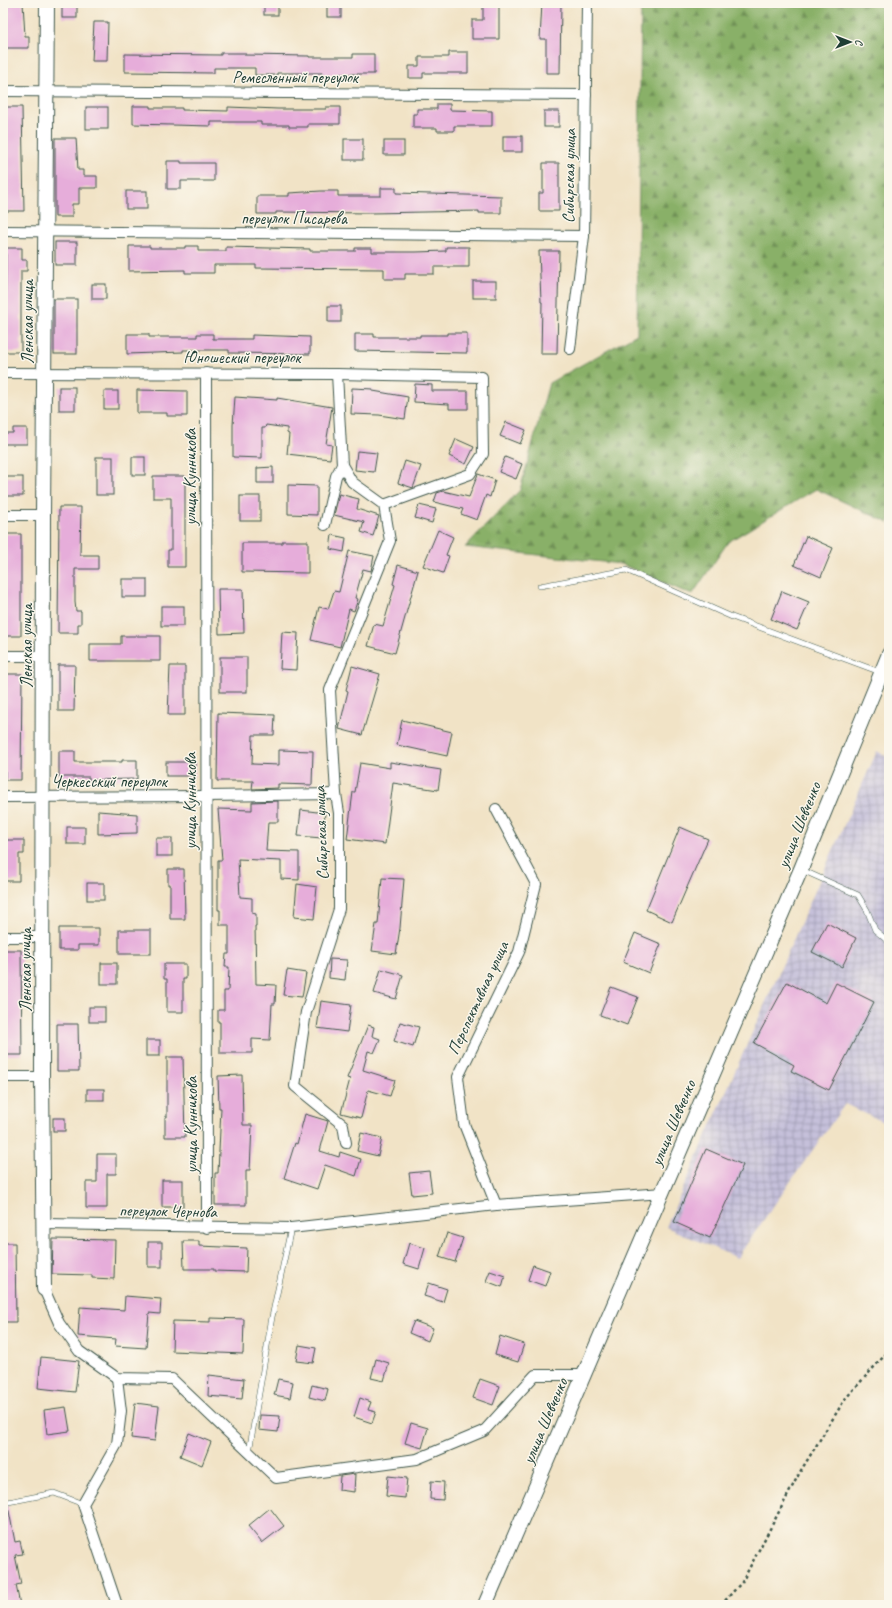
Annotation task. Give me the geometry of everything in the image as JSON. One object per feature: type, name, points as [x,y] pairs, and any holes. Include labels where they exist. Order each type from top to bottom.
[{"type":"street","name":"Ленская улица","points":[[44,1289],[42,1077],[44,797],[43,515],[47,3]]},
{"type":"street","name":"Сибирская улица","points":[[570,349],[584,236],[587,3]]},
{"type":"street","name":"Ремесленный переулок","points":[[3,91],[586,95]]},
{"type":"street","name":"переулок Писарева","points":[[3,231],[584,236]]},
{"type":"street","name":"Юношеский переулок","points":[[3,373],[337,374],[482,377],[483,454],[470,474],[384,505]]},
{"type":"street","name":"улица Кунникова","points":[[206,373],[207,1228]]},
{"type":"street","points":[[337,374],[342,465],[352,482],[384,505]]},
{"type":"street","points":[[325,525],[336,476],[342,465]]},
{"type":"street","name":"Сибирская улица","points":[[346,1143],[343,1125],[295,1086],[306,1012],[339,909],[339,813],[336,794],[330,690],[390,541],[384,505]]},
{"type":"street","points":[[3,515],[43,515]]},
{"type":"street","name":"улица Шевченко","points":[[485,1605],[801,869],[889,654]]},
{"type":"street","points":[[3,656],[44,656]]},
{"type":"street","name":"Черкесский переулок","points":[[3,797],[336,794]]},
{"type":"street","name":"Перспективная улица","points":[[496,810],[536,884],[519,952],[458,1077],[464,1124],[496,1205]]},
{"type":"street","points":[[3,937],[43,937]]},
{"type":"street","points":[[3,1077],[42,1077]]},
{"type":"street","name":"переулок Чернова","points":[[44,1224],[207,1228],[291,1228],[496,1205],[662,1193]]},
{"type":"street","points":[[44,1289],[59,1323],[79,1351],[116,1378],[172,1379],[276,1478],[417,1459],[484,1431],[535,1375],[584,1375]]},
{"type":"street","points":[[116,1378],[121,1411],[117,1444],[82,1504],[117,1605]]},
{"type":"lane","points":[[540,586],[626,570],[732,617],[881,672]]},
{"type":"lane","points":[[801,869],[858,895],[867,910],[875,930],[889,942]]},
{"type":"lane","points":[[249,1452],[272,1317],[291,1228]]},
{"type":"lane","points":[[3,1503],[54,1493],[82,1504]]},
{"type":"path","points":[[721,1605],[742,1582],[800,1472],[846,1399],[885,1355],[889,1354]]},
{"type":"shaded area","points":[[877,751],[889,758],[889,901],[886,905],[889,907],[889,1125],[845,1104],[737,1258],[666,1227]]},
{"type":"green space","points":[[641,3],[889,3],[889,523],[816,489],[728,542],[692,595],[621,564],[465,547],[520,490],[549,383],[637,334]]},
{"type":"building","points":[[6,3],[23,3],[25,36],[29,36],[29,48],[6,48]]},
{"type":"building","points":[[62,3],[77,3],[77,18],[62,18]]},
{"type":"building","points":[[264,3],[278,3],[278,15],[264,15]]},
{"type":"building","points":[[483,3],[499,3],[499,39],[472,39],[472,20],[483,20]]},
{"type":"building","points":[[542,3],[561,3],[560,73],[546,73],[546,39],[540,39]]},
{"type":"building","points":[[327,4],[341,4],[341,17],[327,17]]},
{"type":"building","points":[[94,22],[108,22],[107,61],[92,61]]},
{"type":"building","points":[[449,52],[468,52],[468,73],[423,73],[423,78],[409,78],[409,66],[419,66],[419,57],[449,57]]},
{"type":"building","points":[[221,53],[309,57],[353,57],[353,54],[374,54],[374,74],[339,74],[339,76],[322,76],[322,73],[277,73],[277,75],[255,75],[255,68],[214,68],[214,73],[125,72],[125,54],[221,55]]},
{"type":"building","points":[[437,104],[450,104],[450,110],[492,111],[492,126],[454,126],[454,131],[437,131],[437,128],[413,128],[413,114],[417,114],[417,109],[437,109]]},
{"type":"building","points":[[133,106],[150,106],[150,108],[182,108],[182,110],[228,111],[228,107],[326,109],[326,107],[340,107],[340,124],[308,124],[308,127],[289,127],[289,125],[261,125],[261,122],[211,122],[211,126],[133,124]]},
{"type":"building","points":[[5,107],[22,107],[24,211],[6,211],[7,126],[5,126]]},
{"type":"building","points":[[86,107],[108,107],[108,129],[86,129]]},
{"type":"building","points":[[544,111],[559,111],[559,127],[544,127]]},
{"type":"building","points":[[503,136],[522,136],[522,152],[503,152]]},
{"type":"building","points":[[55,138],[76,138],[78,170],[83,170],[83,176],[97,176],[97,188],[79,188],[79,204],[72,204],[72,217],[55,217]]},
{"type":"building","points":[[344,139],[363,139],[363,160],[344,160]]},
{"type":"building","points":[[384,141],[404,141],[404,155],[384,155]]},
{"type":"building","points":[[167,161],[181,161],[181,163],[214,163],[214,181],[181,181],[181,189],[167,189]]},
{"type":"building","points":[[543,163],[559,163],[559,211],[539,211],[539,193],[543,193]]},
{"type":"building","points":[[381,188],[396,188],[396,193],[501,196],[501,213],[479,213],[479,211],[371,213],[276,212],[276,214],[257,214],[257,196],[289,196],[289,193],[338,191],[338,196],[381,196]]},
{"type":"building","points":[[126,191],[147,191],[147,209],[126,209]]},
{"type":"building","points":[[55,242],[77,242],[77,265],[55,265]]},
{"type":"building","points":[[129,246],[150,246],[150,248],[185,248],[185,246],[198,246],[198,251],[226,251],[226,247],[310,249],[310,251],[355,251],[355,248],[372,248],[372,252],[446,251],[446,247],[469,247],[469,267],[434,267],[434,274],[405,274],[405,279],[384,279],[384,269],[256,268],[256,265],[214,265],[214,273],[185,273],[185,270],[129,271]]},
{"type":"building","points":[[6,248],[22,248],[22,260],[27,260],[27,271],[21,271],[21,352],[5,352]]},
{"type":"building","points":[[539,251],[559,251],[557,354],[541,354],[542,302]]},
{"type":"building","points":[[473,281],[496,281],[496,298],[473,298]]},
{"type":"building","points":[[92,284],[106,284],[106,299],[92,299]]},
{"type":"building","points":[[54,299],[77,299],[77,354],[54,354]]},
{"type":"building","points":[[328,306],[341,306],[341,322],[328,322]]},
{"type":"building","points":[[448,333],[467,333],[467,353],[355,351],[355,334],[374,334],[374,337],[420,337],[420,335],[448,335]]},
{"type":"building","points":[[127,334],[149,334],[149,337],[197,337],[197,334],[213,334],[213,339],[252,339],[252,335],[310,337],[310,354],[229,353],[229,350],[183,350],[183,352],[127,354]]},
{"type":"building","points":[[415,384],[432,385],[432,391],[468,391],[468,409],[449,409],[449,404],[414,402]]},
{"type":"building","points":[[59,387],[75,387],[75,410],[59,410]]},
{"type":"building","points":[[352,388],[373,389],[373,391],[408,397],[405,419],[379,415],[351,414]]},
{"type":"building","points":[[137,390],[187,391],[187,416],[167,416],[167,413],[137,413]]},
{"type":"building","points":[[104,391],[118,391],[118,409],[104,409]]},
{"type":"building","points":[[235,397],[277,400],[277,398],[332,407],[326,444],[332,445],[330,459],[287,454],[289,434],[287,433],[287,428],[266,425],[265,428],[262,428],[262,458],[233,457]]},
{"type":"building","points":[[506,422],[526,430],[520,444],[500,436]]},
{"type":"building","points":[[13,428],[27,428],[27,444],[3,444],[3,433],[13,433]]},
{"type":"building","points":[[456,439],[474,447],[466,464],[449,456]]},
{"type":"building","points":[[357,451],[377,453],[374,472],[355,470]]},
{"type":"building","points":[[96,457],[113,457],[113,495],[96,495]]},
{"type":"building","points":[[132,457],[145,457],[145,475],[132,475]]},
{"type":"building","points":[[505,457],[522,464],[516,479],[499,472]]},
{"type":"building","points":[[405,461],[421,466],[413,488],[398,483]]},
{"type":"building","points":[[273,467],[273,483],[257,483],[257,468]]},
{"type":"building","points":[[478,474],[495,480],[490,497],[486,495],[477,520],[461,514],[463,509],[434,502],[437,493],[443,491],[469,497]]},
{"type":"building","points":[[153,476],[185,476],[185,567],[168,567],[168,550],[171,550],[171,498],[153,498]]},
{"type":"building","points":[[6,477],[23,477],[23,496],[6,496]]},
{"type":"building","points":[[288,485],[317,486],[317,515],[288,514]]},
{"type":"building","points":[[339,494],[359,499],[357,509],[379,516],[373,536],[361,532],[364,522],[334,515]]},
{"type":"building","points":[[240,496],[260,496],[260,521],[240,521]]},
{"type":"building","points":[[419,505],[436,509],[432,523],[415,518]]},
{"type":"building","points":[[59,507],[81,507],[80,555],[98,555],[98,569],[75,569],[76,611],[81,611],[81,624],[78,624],[78,633],[58,633]]},
{"type":"building","points":[[438,530],[453,537],[446,555],[449,556],[443,573],[423,566]]},
{"type":"building","points":[[5,534],[21,534],[21,636],[5,636],[3,567],[5,567]]},
{"type":"building","points":[[332,535],[346,538],[344,552],[330,549]]},
{"type":"building","points":[[806,536],[833,548],[821,577],[794,565]]},
{"type":"building","points":[[282,541],[308,541],[308,573],[242,572],[242,543],[282,543]]},
{"type":"building","points":[[349,551],[374,556],[371,571],[363,569],[355,598],[358,599],[354,611],[349,609],[340,647],[311,640],[319,607],[328,609],[334,591],[339,592]]},
{"type":"building","points":[[398,565],[418,571],[395,653],[368,646],[374,624],[383,626],[395,585],[393,584]]},
{"type":"building","points":[[122,579],[147,579],[147,597],[122,597]]},
{"type":"building","points":[[218,589],[243,589],[244,633],[219,634]]},
{"type":"building","points":[[782,591],[809,602],[797,630],[771,619]]},
{"type":"building","points":[[161,606],[184,606],[184,626],[161,626]]},
{"type":"building","points":[[282,632],[298,633],[296,670],[280,669]]},
{"type":"building","points":[[121,636],[160,636],[160,661],[90,661],[90,644],[121,644]]},
{"type":"building","points":[[220,657],[247,657],[247,692],[220,692]]},
{"type":"building","points":[[58,665],[75,665],[74,711],[58,711]]},
{"type":"building","points":[[170,666],[185,666],[185,715],[168,715]]},
{"type":"building","points":[[352,666],[380,674],[362,735],[339,729]]},
{"type":"building","points":[[3,674],[22,674],[21,780],[5,780],[5,745],[3,745],[5,694],[3,694]]},
{"type":"building","points":[[218,713],[275,715],[274,735],[253,735],[252,764],[279,765],[279,750],[313,751],[312,785],[278,784],[278,788],[252,789],[253,781],[217,781]]},
{"type":"building","points":[[402,720],[452,732],[447,756],[397,745]]},
{"type":"building","points":[[59,751],[75,751],[75,762],[122,762],[122,760],[137,760],[137,779],[89,780],[89,777],[59,777]]},
{"type":"building","points":[[166,762],[195,762],[195,776],[166,776]]},
{"type":"building","points":[[390,762],[441,770],[438,790],[393,783],[385,844],[347,839],[353,792],[355,792],[360,763],[390,768]]},
{"type":"building","points":[[278,801],[278,822],[268,822],[266,851],[299,852],[299,880],[281,879],[281,861],[238,859],[240,897],[252,898],[252,913],[256,914],[256,984],[276,985],[275,1004],[272,1004],[270,1040],[252,1039],[252,1053],[220,1053],[220,1022],[218,1022],[218,1010],[224,1010],[224,991],[228,991],[229,967],[225,967],[226,954],[229,954],[229,925],[220,925],[220,910],[218,910],[218,860],[222,860],[218,809],[252,810],[252,802]]},
{"type":"building","points":[[301,810],[325,813],[322,838],[298,836]]},
{"type":"building","points":[[98,811],[137,814],[137,833],[98,834]]},
{"type":"building","points":[[67,827],[85,827],[85,844],[67,844]]},
{"type":"building","points":[[680,827],[708,839],[672,922],[646,910]]},
{"type":"building","points":[[156,838],[172,838],[172,856],[156,856]]},
{"type":"building","points":[[3,840],[24,840],[24,854],[19,854],[19,881],[3,881]]},
{"type":"building","points":[[168,869],[184,869],[185,919],[170,919],[170,885],[168,885]]},
{"type":"building","points":[[382,878],[404,879],[400,928],[396,954],[372,951],[376,924],[378,924]]},
{"type":"building","points":[[87,883],[104,883],[104,900],[87,900]]},
{"type":"building","points":[[297,884],[317,887],[314,919],[294,917]]},
{"type":"building","points":[[827,923],[856,938],[842,967],[812,952]]},
{"type":"building","points":[[59,928],[99,928],[99,945],[78,945],[78,950],[59,950]]},
{"type":"building","points":[[119,930],[151,930],[151,954],[119,954]]},
{"type":"building","points":[[635,933],[661,944],[649,973],[623,962]]},
{"type":"building","points":[[3,950],[21,950],[22,1055],[3,1055]]},
{"type":"building","points":[[330,959],[347,960],[345,980],[329,978]]},
{"type":"building","points":[[101,963],[117,963],[117,984],[101,984]]},
{"type":"building","points":[[164,964],[186,964],[186,979],[183,979],[183,1012],[167,1012],[167,979],[164,979]]},
{"type":"building","points":[[381,969],[403,975],[396,999],[374,993]]},
{"type":"building","points":[[287,970],[306,973],[302,997],[283,995]]},
{"type":"building","points":[[787,982],[826,1003],[836,983],[874,1002],[829,1090],[791,1071],[794,1065],[754,1043]]},
{"type":"building","points":[[611,987],[638,997],[627,1025],[600,1015]]},
{"type":"building","points":[[321,1001],[351,1005],[347,1032],[317,1028]]},
{"type":"building","points":[[89,1007],[105,1007],[105,1022],[89,1022]]},
{"type":"building","points":[[400,1022],[419,1027],[413,1047],[394,1041]]},
{"type":"building","points":[[57,1024],[78,1024],[79,1071],[57,1071]]},
{"type":"building","points":[[368,1025],[374,1027],[372,1036],[380,1039],[374,1053],[368,1051],[363,1070],[395,1080],[390,1096],[368,1090],[361,1118],[341,1113],[350,1079],[347,1078]]},
{"type":"building","points":[[146,1040],[160,1040],[160,1056],[146,1056]]},
{"type":"building","points":[[167,1057],[183,1057],[185,1137],[165,1137],[165,1117],[167,1117]]},
{"type":"building","points":[[242,1075],[243,1125],[252,1125],[250,1170],[246,1170],[246,1205],[215,1205],[215,1173],[218,1173],[221,1108],[219,1108],[218,1076]]},
{"type":"building","points":[[87,1089],[104,1089],[104,1100],[87,1100]]},
{"type":"building","points":[[305,1114],[328,1121],[320,1151],[339,1157],[340,1152],[361,1159],[356,1176],[325,1165],[317,1189],[284,1178],[295,1143],[297,1144]]},
{"type":"building","points":[[53,1118],[65,1118],[65,1131],[53,1131]]},
{"type":"building","points":[[361,1133],[382,1138],[378,1156],[357,1151]]},
{"type":"building","points":[[706,1149],[743,1165],[710,1238],[674,1222]]},
{"type":"building","points":[[97,1154],[116,1154],[116,1174],[107,1174],[107,1208],[86,1208],[86,1182],[97,1182]]},
{"type":"building","points":[[429,1171],[432,1193],[412,1195],[409,1173]]},
{"type":"building","points":[[162,1180],[183,1180],[183,1207],[162,1207]]},
{"type":"building","points":[[447,1233],[463,1238],[455,1262],[439,1257]]},
{"type":"building","points":[[53,1239],[115,1240],[114,1279],[92,1278],[92,1275],[52,1274]]},
{"type":"building","points":[[183,1241],[199,1241],[199,1246],[247,1248],[246,1272],[214,1271],[214,1269],[184,1269]]},
{"type":"building","points":[[148,1242],[162,1242],[162,1267],[148,1267]]},
{"type":"building","points":[[3,1243],[15,1243],[16,1322],[3,1322]]},
{"type":"building","points":[[409,1243],[425,1248],[419,1269],[403,1264]]},
{"type":"building","points":[[533,1265],[550,1271],[545,1286],[528,1280]]},
{"type":"building","points":[[490,1271],[505,1276],[502,1287],[486,1281]]},
{"type":"building","points":[[429,1283],[447,1289],[443,1302],[424,1296]]},
{"type":"building","points":[[125,1296],[161,1299],[160,1314],[149,1313],[146,1348],[115,1346],[116,1339],[78,1336],[80,1307],[124,1310]]},
{"type":"building","points":[[210,1318],[244,1319],[243,1354],[172,1351],[173,1321],[210,1322]]},
{"type":"building","points":[[414,1321],[433,1328],[428,1341],[409,1333]]},
{"type":"building","points":[[500,1336],[524,1344],[518,1362],[495,1355]]},
{"type":"building","points":[[299,1345],[316,1348],[313,1363],[296,1361]]},
{"type":"building","points":[[41,1357],[79,1361],[75,1392],[38,1388]]},
{"type":"building","points":[[376,1359],[389,1363],[384,1381],[371,1378]]},
{"type":"building","points":[[209,1375],[244,1379],[242,1399],[208,1396]]},
{"type":"building","points":[[278,1379],[293,1382],[290,1398],[274,1395]]},
{"type":"building","points":[[480,1379],[500,1386],[493,1405],[473,1398]]},
{"type":"building","points":[[312,1385],[328,1389],[325,1401],[309,1397]]},
{"type":"building","points":[[360,1398],[371,1402],[368,1410],[376,1412],[372,1423],[354,1417]]},
{"type":"building","points":[[135,1403],[159,1406],[155,1441],[131,1438]]},
{"type":"building","points":[[66,1407],[70,1431],[47,1434],[44,1410]]},
{"type":"building","points":[[260,1415],[280,1416],[278,1432],[259,1430]]},
{"type":"building","points":[[411,1423],[428,1428],[422,1448],[405,1443]]},
{"type":"building","points":[[189,1433],[211,1442],[202,1465],[180,1456]]},
{"type":"building","points":[[355,1474],[354,1492],[339,1490],[340,1476]]},
{"type":"building","points":[[388,1476],[407,1478],[405,1498],[386,1496]]},
{"type":"building","points":[[431,1481],[444,1482],[443,1500],[430,1499]]},
{"type":"building","points":[[8,1506],[15,1542],[20,1541],[23,1554],[15,1555],[21,1584],[16,1585],[20,1605],[3,1605],[3,1507]]},
{"type":"building","points":[[270,1508],[284,1526],[262,1543],[248,1526]]}]
